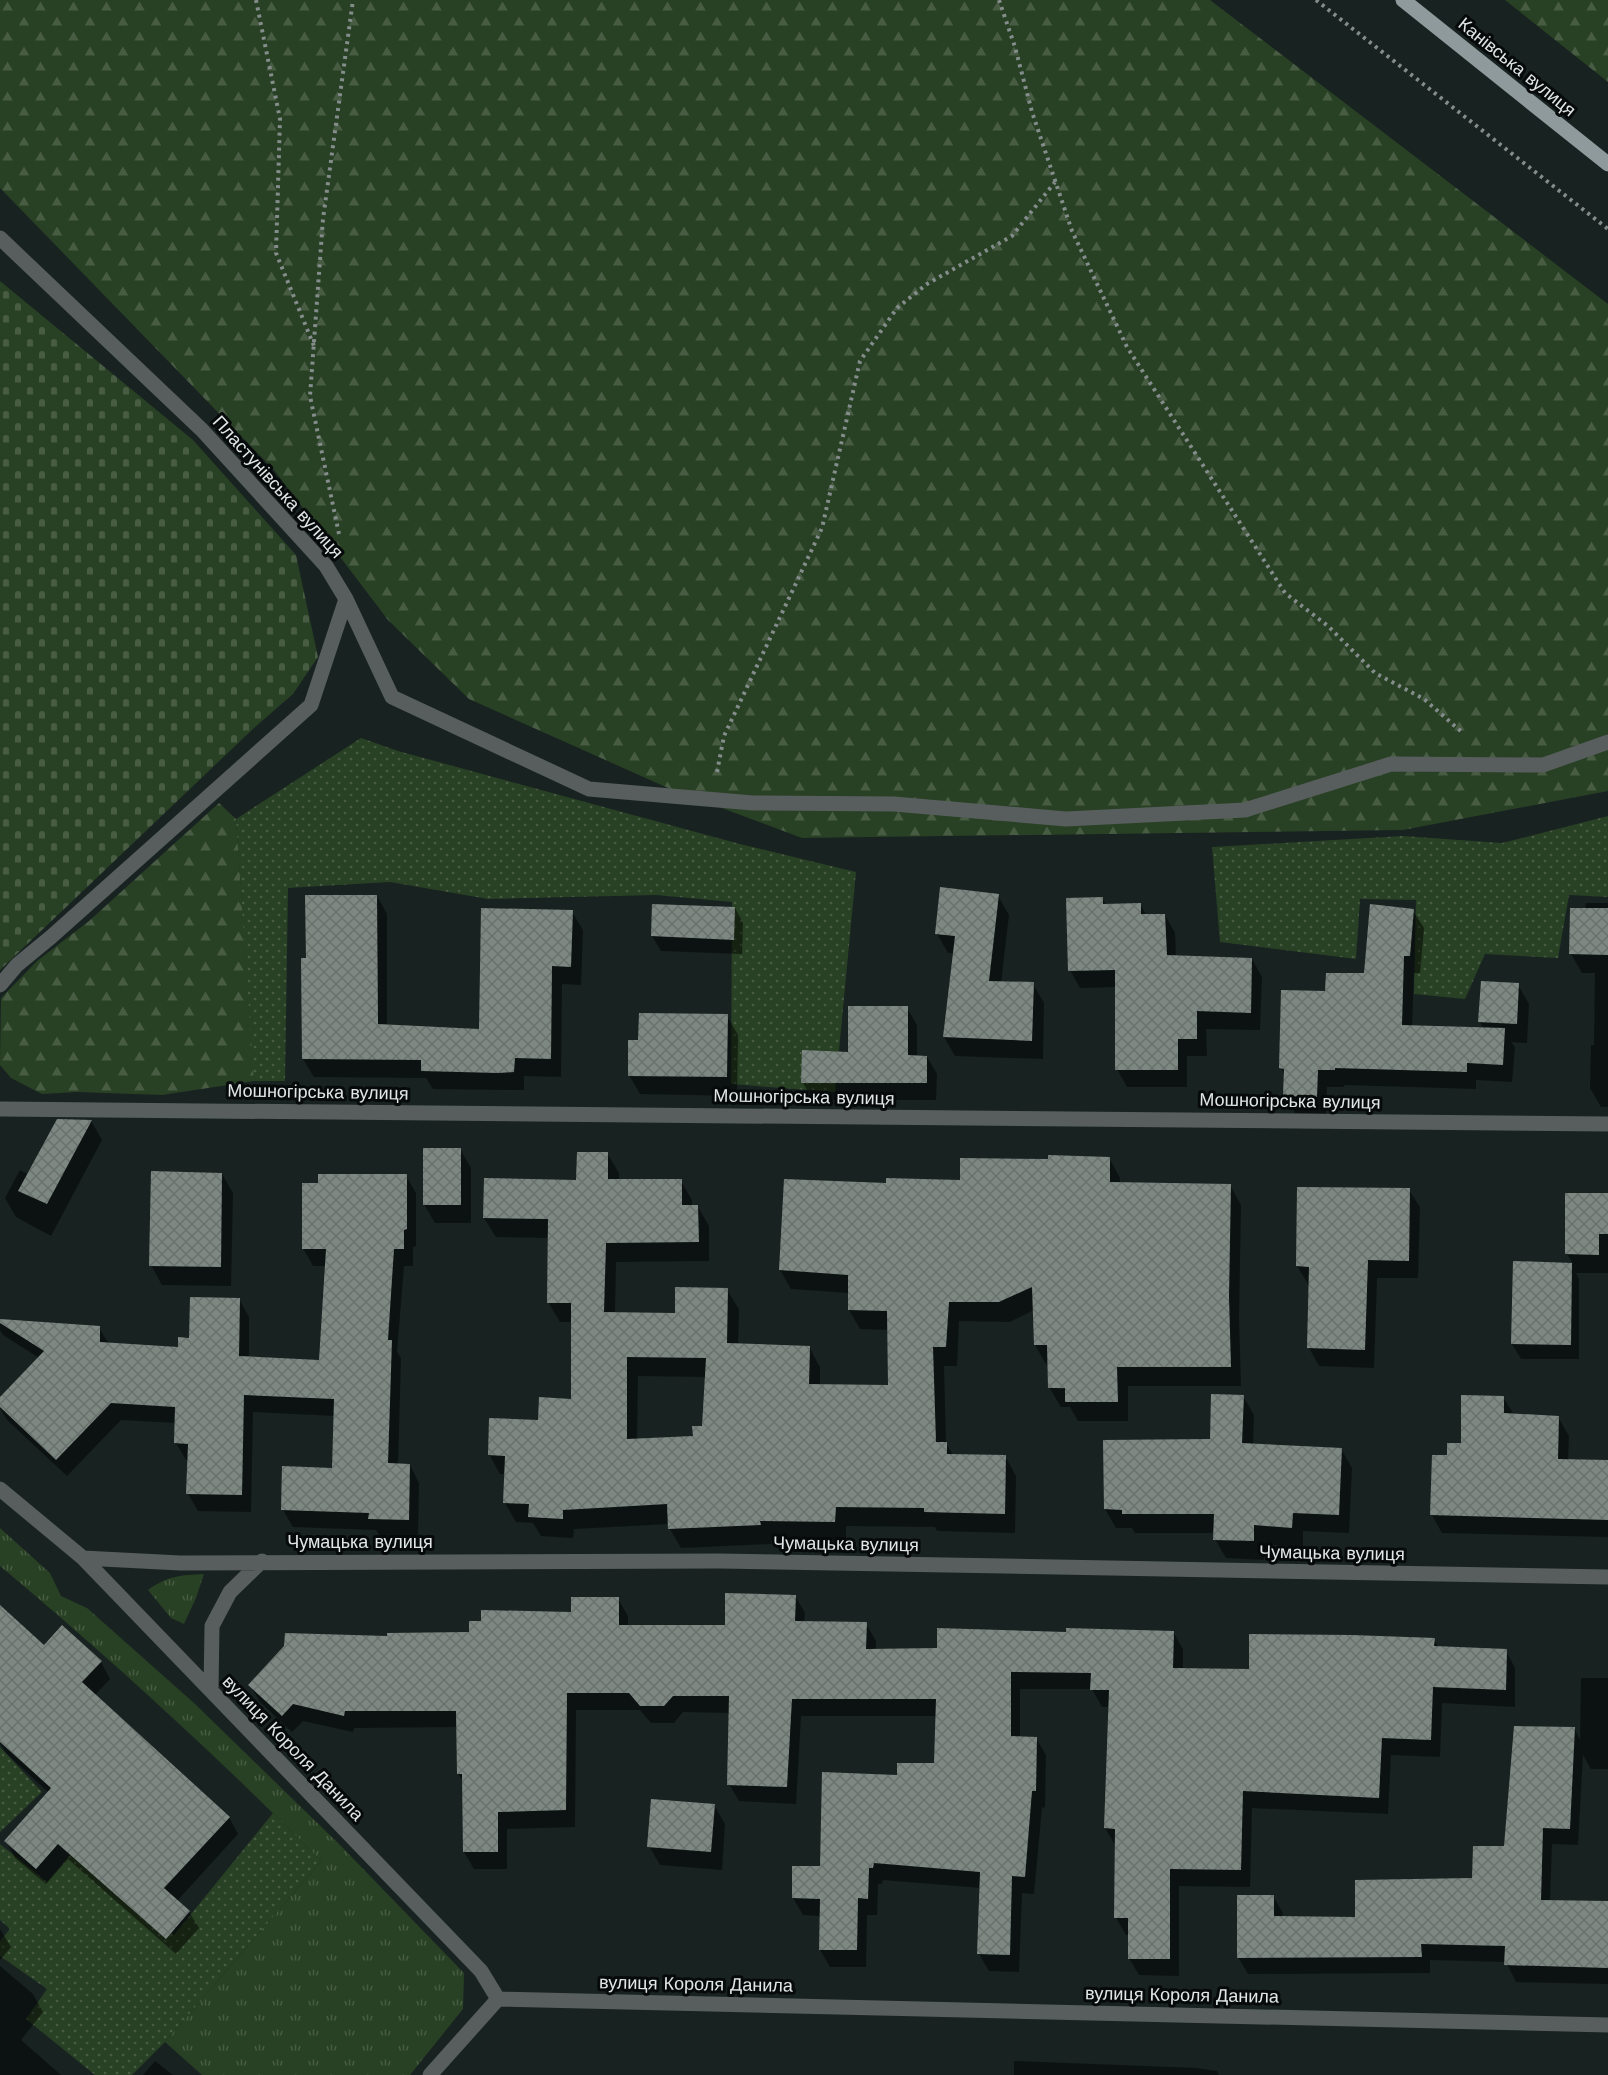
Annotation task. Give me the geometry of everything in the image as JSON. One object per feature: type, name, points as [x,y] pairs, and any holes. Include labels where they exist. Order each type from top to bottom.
[{"type":"main road","name":"Канівська вулиця","points":[[1402,0],[1608,164]]},
{"type":"street","name":"Пластунівська вулиця","points":[[0,238],[202,430],[326,566],[346,599],[392,697],[589,789],[753,804],[894,804],[1066,819],[1245,810],[1391,764],[1543,765],[1608,742]]},
{"type":"street","points":[[0,985],[17,965],[311,705],[346,599]]},
{"type":"street","name":"Мошногірська вулиця","points":[[0,1109],[1608,1124]]},
{"type":"street","name":"вулиця Короля Данила","points":[[0,1488],[83,1558],[481,1971],[498,1999],[1608,2025]]},
{"type":"street","name":"Чумацька вулиця","points":[[83,1558],[180,1563],[720,1561],[1608,1578]]},
{"type":"street","points":[[210,1690],[212,1626],[230,1592],[262,1561]]},
{"type":"street","points":[[430,2075],[498,1999]]},
{"type":"path","points":[[256,0],[279,119],[276,253],[314,346]]},
{"type":"path","points":[[340,540],[310,396],[323,219],[353,0]]},
{"type":"path","points":[[999,0],[1015,47],[1032,112],[1072,231],[1127,347],[1285,593],[1328,626],[1376,673],[1424,699],[1470,739],[1494,765]]},
{"type":"path","points":[[1316,0],[1608,229]]},
{"type":"path","points":[[712,800],[724,736],[822,528],[860,361],[897,308],[927,284],[1012,236],[1055,182]]},
{"type":"green space","points":[[0,0],[1210,0],[1608,304],[1608,791],[1403,830],[802,838],[668,788],[469,699],[388,620],[274,470],[0,188]]},
{"type":"green space","points":[[1505,0],[1608,0],[1608,82]]},
{"type":"green space","points":[[0,281],[193,440],[296,555],[318,657],[293,694],[254,728],[0,970]]},
{"type":"green space","points":[[361,738],[398,751],[740,844],[856,872],[835,1092],[731,1084],[732,902],[656,895],[488,899],[390,882],[288,888],[285,1081],[254,1081],[236,819]]},
{"type":"green space","points":[[219,803],[236,819],[254,1081],[162,1095],[77,1092],[42,1094],[11,1078],[0,1065],[1,998],[37,961],[89,921]]},
{"type":"green space","points":[[1608,816],[1608,897],[1569,895],[1558,958],[1485,954],[1465,999],[1414,994],[1416,900],[1360,899],[1356,959],[1220,942],[1212,847],[1403,836],[1502,843]]},
{"type":"green space","points":[[0,1528],[50,1573],[61,1596],[87,1608],[194,1703],[340,1845],[464,1973],[463,2009],[410,2075],[202,2075],[165,2042],[321,1861],[164,1710],[0,1566]]},
{"type":"green space","points":[[204,1574],[184,1624],[171,1618],[148,1590],[174,1577]]},
{"type":"green space","points":[[0,1747],[42,1792],[0,1832]]},
{"type":"green space","points":[[273,1813],[321,1861],[165,2042],[132,2075],[95,2075],[26,2019],[47,1989],[0,1956],[0,1941],[10,1929],[0,1920],[0,1844],[47,1882],[76,1848],[174,1935]]},
{"type":"building","points":[[940,887],[999,894],[989,981],[1034,982],[1032,1041],[943,1037],[955,936],[935,934]]},
{"type":"building","points":[[305,895],[377,895],[378,1024],[479,1029],[481,908],[573,910],[571,967],[552,966],[551,1059],[515,1058],[514,1072],[498,1073],[421,1071],[421,1060],[302,1059],[301,958],[306,958]]},
{"type":"building","points":[[1103,897],[1103,904],[1141,903],[1141,914],[1165,914],[1167,955],[1252,958],[1251,1013],[1197,1011],[1197,1039],[1178,1039],[1178,1070],[1115,1070],[1115,970],[1068,971],[1066,898]]},
{"type":"building","points":[[652,904],[735,907],[734,940],[651,936]]},
{"type":"building","points":[[1370,904],[1414,909],[1410,956],[1404,956],[1402,1025],[1505,1028],[1503,1065],[1467,1063],[1467,1072],[1335,1068],[1335,1070],[1318,1070],[1317,1097],[1283,1096],[1284,1069],[1279,1068],[1281,990],[1325,991],[1326,973],[1364,973]]},
{"type":"building","points":[[1570,908],[1608,908],[1608,955],[1569,954]]},
{"type":"building","points":[[1481,981],[1519,983],[1517,1024],[1478,1022]]},
{"type":"building","points":[[848,1006],[908,1006],[908,1055],[927,1056],[927,1083],[801,1083],[802,1050],[848,1052]]},
{"type":"building","points":[[639,1013],[728,1014],[727,1077],[628,1076],[628,1040],[638,1040]]},
{"type":"building","points":[[57,1119],[92,1120],[47,1204],[18,1191]]},
{"type":"building","points":[[423,1148],[461,1148],[461,1205],[423,1205]]},
{"type":"building","points":[[577,1152],[608,1152],[608,1179],[682,1179],[682,1205],[698,1205],[699,1242],[606,1243],[604,1312],[675,1313],[675,1287],[728,1288],[727,1343],[810,1346],[809,1384],[888,1385],[887,1311],[848,1310],[848,1275],[779,1270],[784,1179],[886,1183],[886,1178],[960,1180],[960,1158],[1048,1159],[1048,1155],[1110,1157],[1110,1182],[1231,1184],[1229,1297],[1231,1367],[1117,1367],[1118,1402],[1065,1402],[1065,1388],[1048,1388],[1047,1345],[1034,1345],[1032,1287],[999,1302],[949,1302],[946,1347],[933,1347],[936,1442],[947,1442],[947,1454],[1006,1455],[1005,1514],[924,1512],[924,1508],[836,1507],[835,1522],[760,1521],[761,1525],[668,1529],[667,1504],[563,1510],[563,1519],[528,1517],[529,1504],[503,1503],[505,1456],[488,1455],[489,1418],[538,1420],[539,1397],[571,1399],[571,1303],[547,1303],[548,1219],[483,1218],[484,1178],[576,1180]],"holes":[[[627,1357],[706,1358],[702,1426],[692,1426],[693,1436],[627,1439]]]},
{"type":"building","points":[[151,1171],[222,1173],[221,1267],[149,1266]]},
{"type":"building","points":[[318,1174],[407,1174],[407,1229],[404,1230],[404,1249],[394,1249],[388,1340],[392,1340],[388,1463],[410,1464],[409,1520],[368,1519],[369,1513],[281,1510],[282,1466],[332,1468],[334,1399],[244,1395],[242,1495],[186,1494],[188,1444],[174,1443],[175,1407],[111,1403],[56,1460],[0,1407],[0,1397],[44,1351],[0,1323],[0,1319],[100,1326],[100,1342],[178,1347],[178,1337],[189,1338],[190,1297],[240,1298],[239,1356],[319,1360],[326,1249],[302,1249],[302,1183],[318,1183]]},
{"type":"building","points":[[1297,1187],[1410,1188],[1409,1261],[1368,1260],[1365,1350],[1307,1348],[1309,1267],[1296,1266]]},
{"type":"building","points":[[1565,1193],[1608,1193],[1608,1234],[1599,1234],[1599,1255],[1565,1254]]},
{"type":"building","points":[[1513,1261],[1572,1263],[1571,1345],[1511,1344]]},
{"type":"building","points":[[1211,1394],[1244,1395],[1242,1443],[1342,1448],[1339,1515],[1293,1513],[1292,1528],[1254,1525],[1254,1541],[1213,1540],[1214,1514],[1122,1514],[1122,1510],[1104,1509],[1103,1440],[1210,1439]]},
{"type":"building","points":[[1461,1395],[1504,1396],[1504,1413],[1559,1416],[1558,1459],[1608,1460],[1608,1520],[1430,1515],[1432,1455],[1447,1455],[1447,1443],[1461,1443]]},
{"type":"building","points":[[725,1593],[796,1595],[795,1621],[867,1622],[866,1649],[937,1648],[937,1628],[1066,1632],[1066,1628],[1174,1631],[1173,1668],[1249,1669],[1249,1634],[1435,1638],[1434,1646],[1507,1649],[1506,1690],[1433,1687],[1431,1740],[1382,1738],[1379,1798],[1243,1791],[1241,1870],[1170,1869],[1170,1959],[1128,1959],[1128,1918],[1114,1918],[1115,1829],[1104,1828],[1109,1690],[1090,1690],[1091,1673],[1011,1672],[1011,1736],[1037,1737],[1036,1791],[1032,1791],[1025,1877],[1012,1876],[1010,1955],[977,1954],[980,1872],[874,1863],[873,1868],[869,1868],[868,1899],[858,1898],[857,1950],[819,1950],[820,1899],[792,1898],[792,1866],[820,1866],[822,1772],[897,1775],[897,1763],[934,1763],[936,1699],[792,1699],[787,1787],[727,1785],[729,1696],[673,1696],[664,1706],[640,1706],[629,1693],[567,1693],[566,1810],[498,1812],[498,1852],[463,1852],[462,1774],[457,1774],[456,1711],[345,1711],[344,1716],[293,1704],[282,1716],[248,1685],[284,1646],[285,1633],[387,1636],[387,1633],[469,1632],[469,1621],[481,1621],[481,1610],[571,1612],[571,1597],[619,1597],[619,1625],[725,1625]]},
{"type":"building","points":[[0,1605],[44,1645],[62,1625],[102,1661],[82,1682],[230,1817],[164,1888],[190,1911],[166,1939],[58,1844],[36,1869],[4,1841],[51,1788],[0,1742]]},
{"type":"building","points":[[1514,1726],[1575,1727],[1570,1829],[1543,1828],[1541,1900],[1608,1901],[1608,1968],[1504,1965],[1505,1946],[1421,1944],[1422,1957],[1237,1958],[1237,1895],[1274,1895],[1274,1916],[1355,1917],[1355,1880],[1472,1878],[1473,1846],[1504,1846]]},
{"type":"building","points":[[651,1799],[715,1804],[711,1852],[647,1847]]}]
